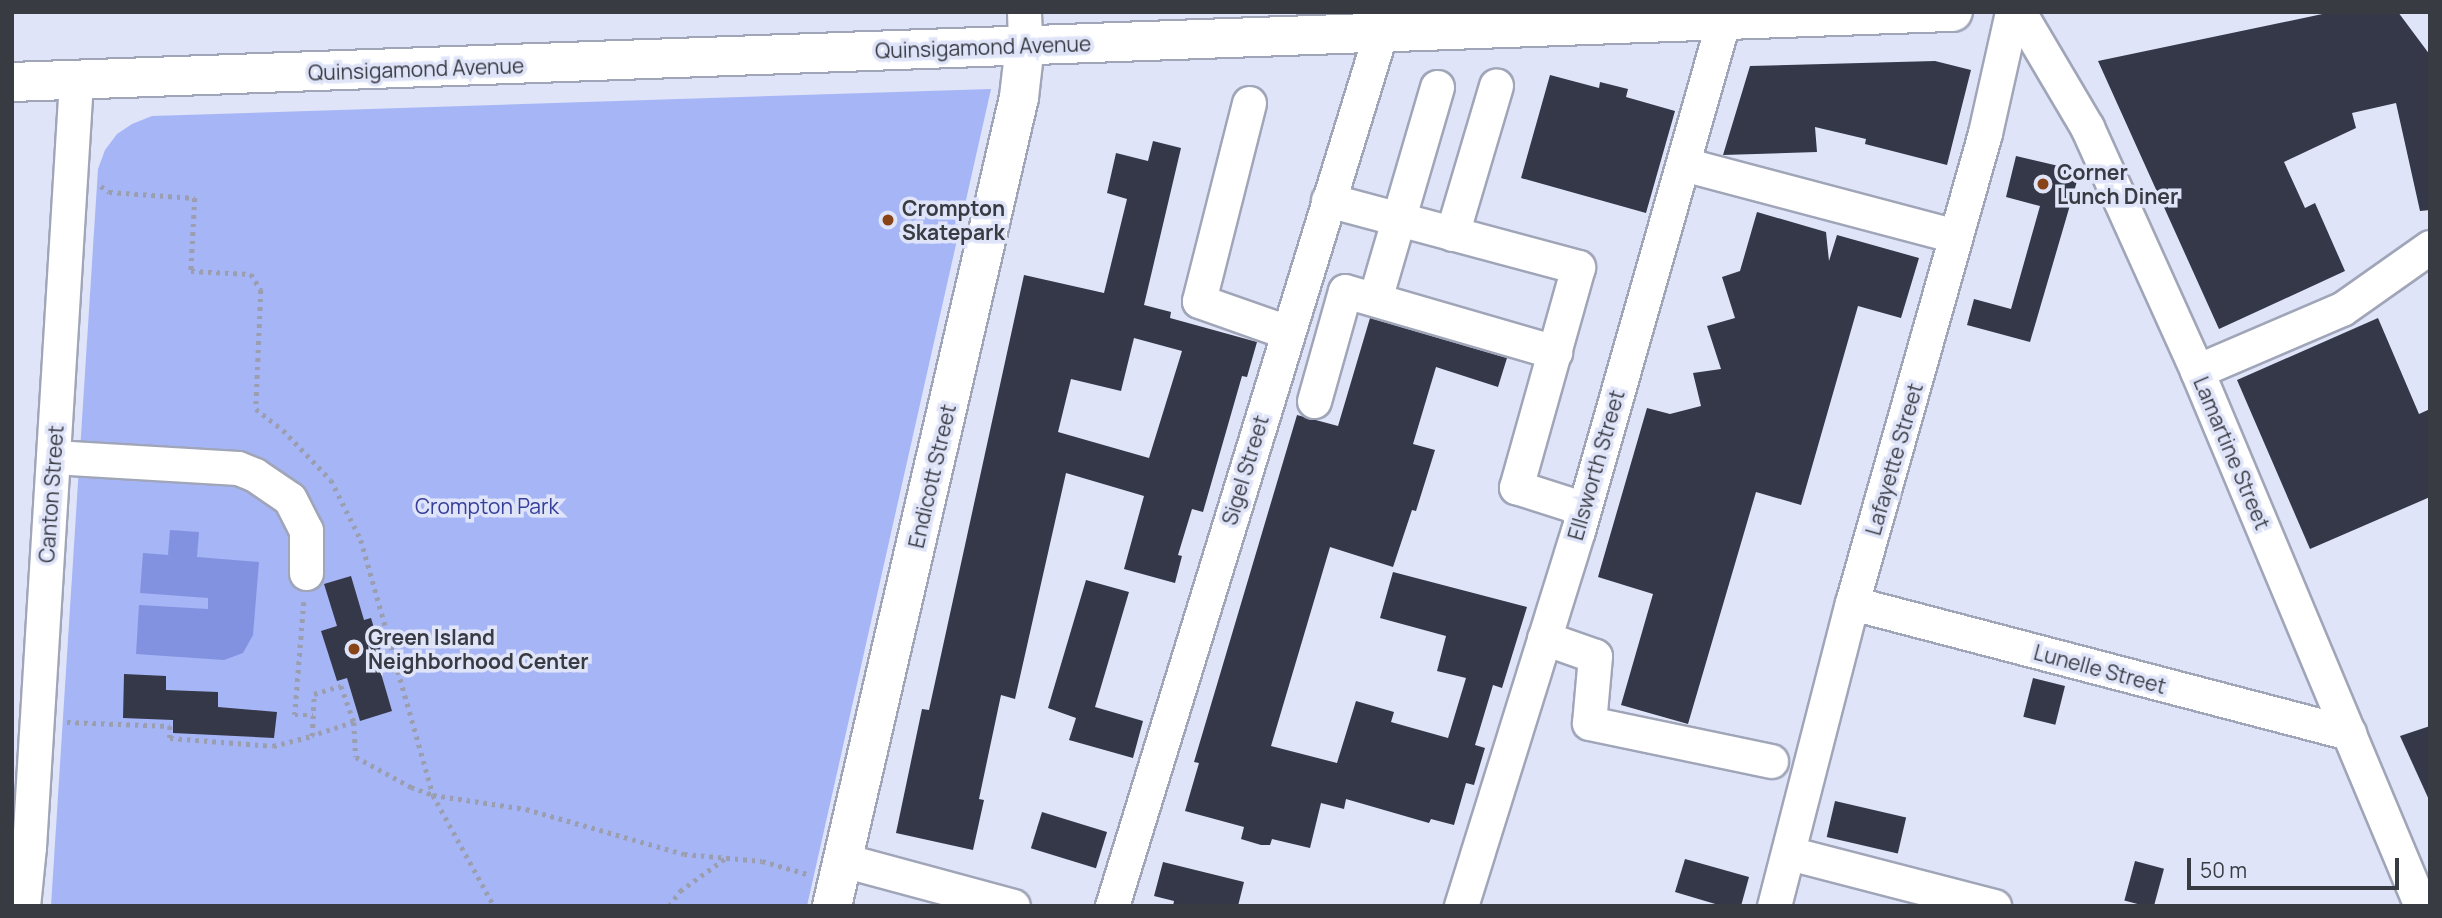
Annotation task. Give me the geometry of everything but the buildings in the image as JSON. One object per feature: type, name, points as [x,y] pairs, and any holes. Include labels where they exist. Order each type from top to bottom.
[{"type":"main road","name":"Quinsigamond Avenue","points":[[12,82],[76,82],[1025,29],[1380,34],[1479,22],[1723,22],[1953,12]]},
{"type":"main road","name":"Endicott Street","points":[[831,881],[1019,97],[1025,29]]},
{"type":"street","name":"Lafayette Street","points":[[1774,906],[1852,603],[1985,133],[2012,12]]},
{"type":"street","name":"Lamartine Street","points":[[2019,12],[2087,127],[2197,370],[2421,906]]},
{"type":"street","name":"Ellsworth Street","points":[[1461,906],[1583,509],[1723,22]]},
{"type":"street","name":"Sigel Street","points":[[1112,906],[1380,34]]},
{"type":"street","name":"Canton Street","points":[[23,906],[76,82]]},
{"type":"street","points":[[1452,234],[1496,85]]},
{"type":"street","points":[[1376,299],[1437,87]]},
{"type":"street","points":[[1249,103],[1199,300],[1287,332]]},
{"type":"street","points":[[1683,164],[1956,236]]},
{"type":"street","points":[[1328,200],[1578,267],[1516,488],[1583,509]]},
{"type":"street","points":[[2197,370],[2342,309],[2430,247]]},
{"type":"street","points":[[1314,401],[1345,290],[1555,352]]},
{"type":"street","points":[[53,457],[238,468],[255,475],[290,499],[306,530],[306,573]]},
{"type":"street","name":"Lunelle Street","points":[[1852,603],[2349,733]]},
{"type":"street","points":[[1544,638],[1595,656],[1589,723],[1771,761]]},
{"type":"street","points":[[1789,853],[1994,906]]},
{"type":"street","points":[[831,881],[1013,906]]},
{"type":"path","points":[[306,573],[295,715],[313,715]]},
{"type":"path","points":[[312,736],[314,694],[341,686],[354,722],[356,757],[411,787],[433,795],[526,809],[684,854],[762,861],[831,881]]},
{"type":"path","points":[[60,722],[170,726],[170,738],[273,746],[354,722]]},
{"type":"path","points":[[669,906],[680,891],[728,857]]},
{"type":"green space","name":"Crompton Park","points":[[991,89],[807,906],[51,906],[98,169],[105,150],[117,134],[152,116]]},
{"type":"shaded area","points":[[170,530],[199,532],[197,557],[259,562],[253,635],[243,653],[224,660],[136,654],[139,605],[208,609],[208,598],[140,593],[143,553],[168,555]]},
{"type":"place","name":"Corner Lunch Diner","points":[[2043,184]]},
{"type":"place","name":"Crompton Skatepark","points":[[888,220]]},
{"type":"place","name":"Green Island Neighborhood Center","points":[[354,649]]}]
